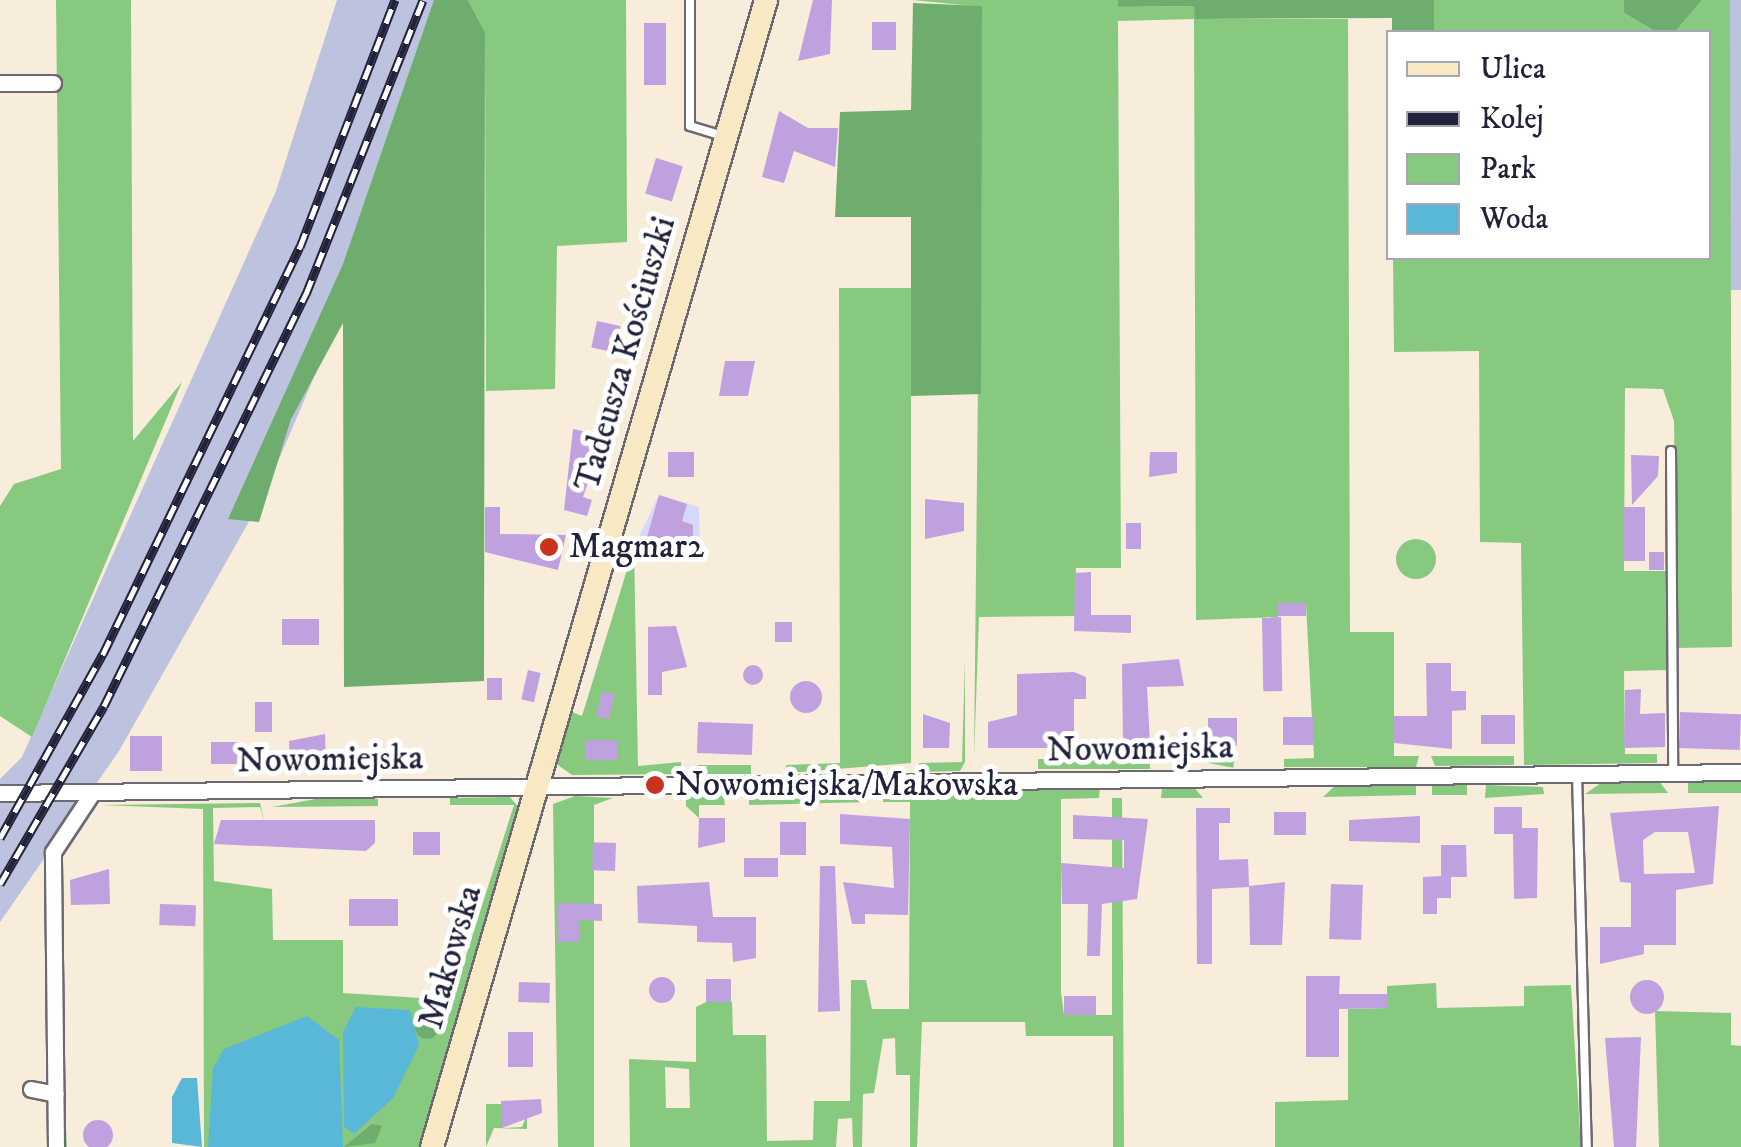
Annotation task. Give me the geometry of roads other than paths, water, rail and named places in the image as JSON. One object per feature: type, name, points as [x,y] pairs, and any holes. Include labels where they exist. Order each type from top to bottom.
[{"type":"street","name":"Tadeusza Kościuszki","points":[[537,786],[766,0]]},
{"type":"street","points":[[0,83],[53,83]]},
{"type":"street","name":"Nowomiejska","points":[[0,793],[1741,772]]},
{"type":"street","name":"Makowska","points":[[432,1147],[537,786]]},
{"type":"street","points":[[56,1147],[52,860],[92,792]]},
{"type":"street","points":[[31,1090],[56,1094]]},
{"type":"lane","points":[[690,0],[690,126],[726,136]]},
{"type":"lane","points":[[1671,451],[1672,772]]},
{"type":"lane","points":[[1577,774],[1586,1147]]},
{"type":"water","points":[[356,1007],[410,1010],[419,1045],[393,1098],[354,1134],[344,1127],[343,1032]]},
{"type":"water","points":[[307,1016],[339,1040],[343,1147],[208,1147],[213,1068],[224,1049]]},
{"type":"water","points":[[182,1078],[197,1078],[202,1147],[172,1143],[172,1097]]},
{"type":"railway","points":[[0,838],[103,654],[300,247],[395,0]]},
{"type":"railway","points":[[0,884],[104,706],[306,294],[423,0]]},
{"type":"place","name":"Magmar2","points":[[549,547]]},
{"type":"place","name":"Nowomiejska/Makowska","points":[[655,785]]}]
